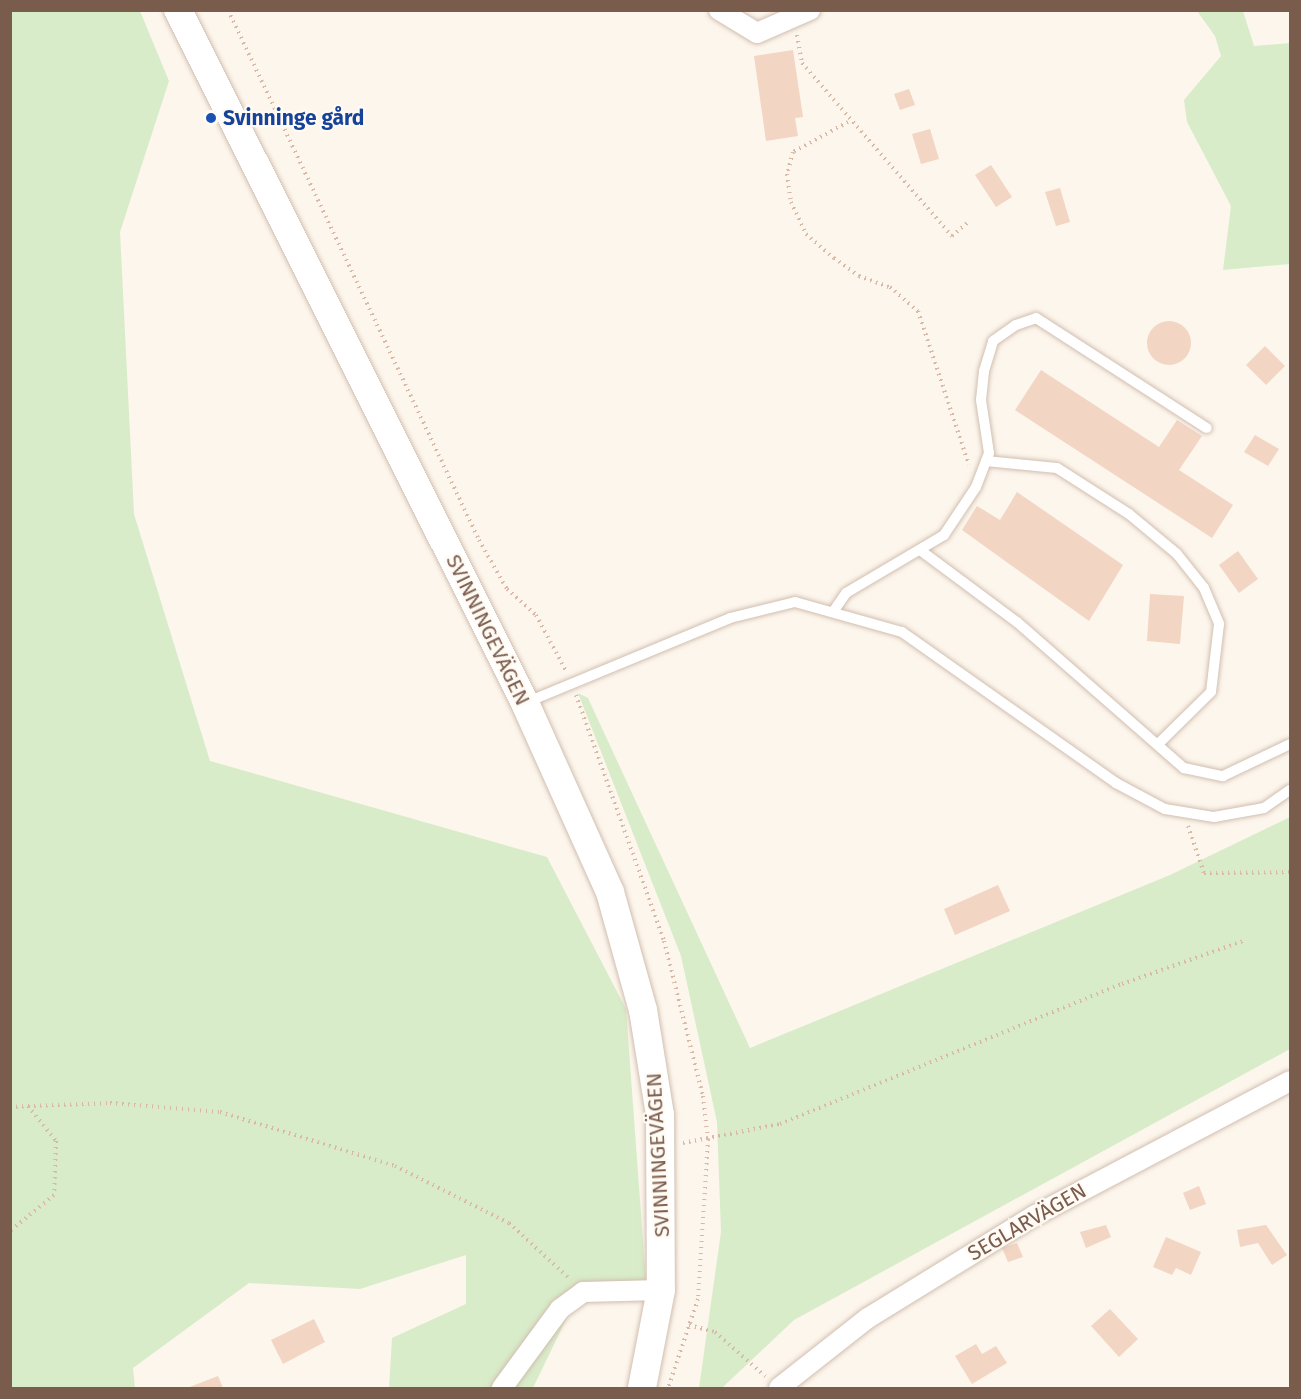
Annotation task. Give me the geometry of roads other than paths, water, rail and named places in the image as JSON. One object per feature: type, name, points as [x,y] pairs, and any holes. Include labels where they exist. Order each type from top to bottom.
[{"type":"main road","name":"SVINNINGEVÄGEN","points":[[178,10],[525,703],[610,892],[629,952],[653,1062],[661,1148],[661,1290],[642,1389]]},
{"type":"street","points":[[719,10],[757,33],[802,15]]},
{"type":"street","name":"SEGLARVÄGEN","points":[[779,1389],[868,1318],[1034,1216],[1290,1081]]},
{"type":"street","points":[[502,1389],[560,1309],[583,1292],[661,1290]]},
{"type":"lane","points":[[835,609],[846,593],[944,535],[976,488],[986,461],[981,400],[993,341],[1036,318],[1207,428]]},
{"type":"lane","points":[[986,461],[1057,468],[1137,520],[1177,554],[1204,588],[1219,624],[1211,692],[1158,744]]},
{"type":"lane","points":[[920,550],[1017,622],[1184,768],[1223,776],[1290,744]]},
{"type":"lane","points":[[525,703],[730,618],[795,602],[835,609],[902,632],[1116,783],[1165,809],[1214,817],[1264,808],[1290,790]]},
{"type":"place","name":"Svinninge gård","points":[[211,118]]}]
